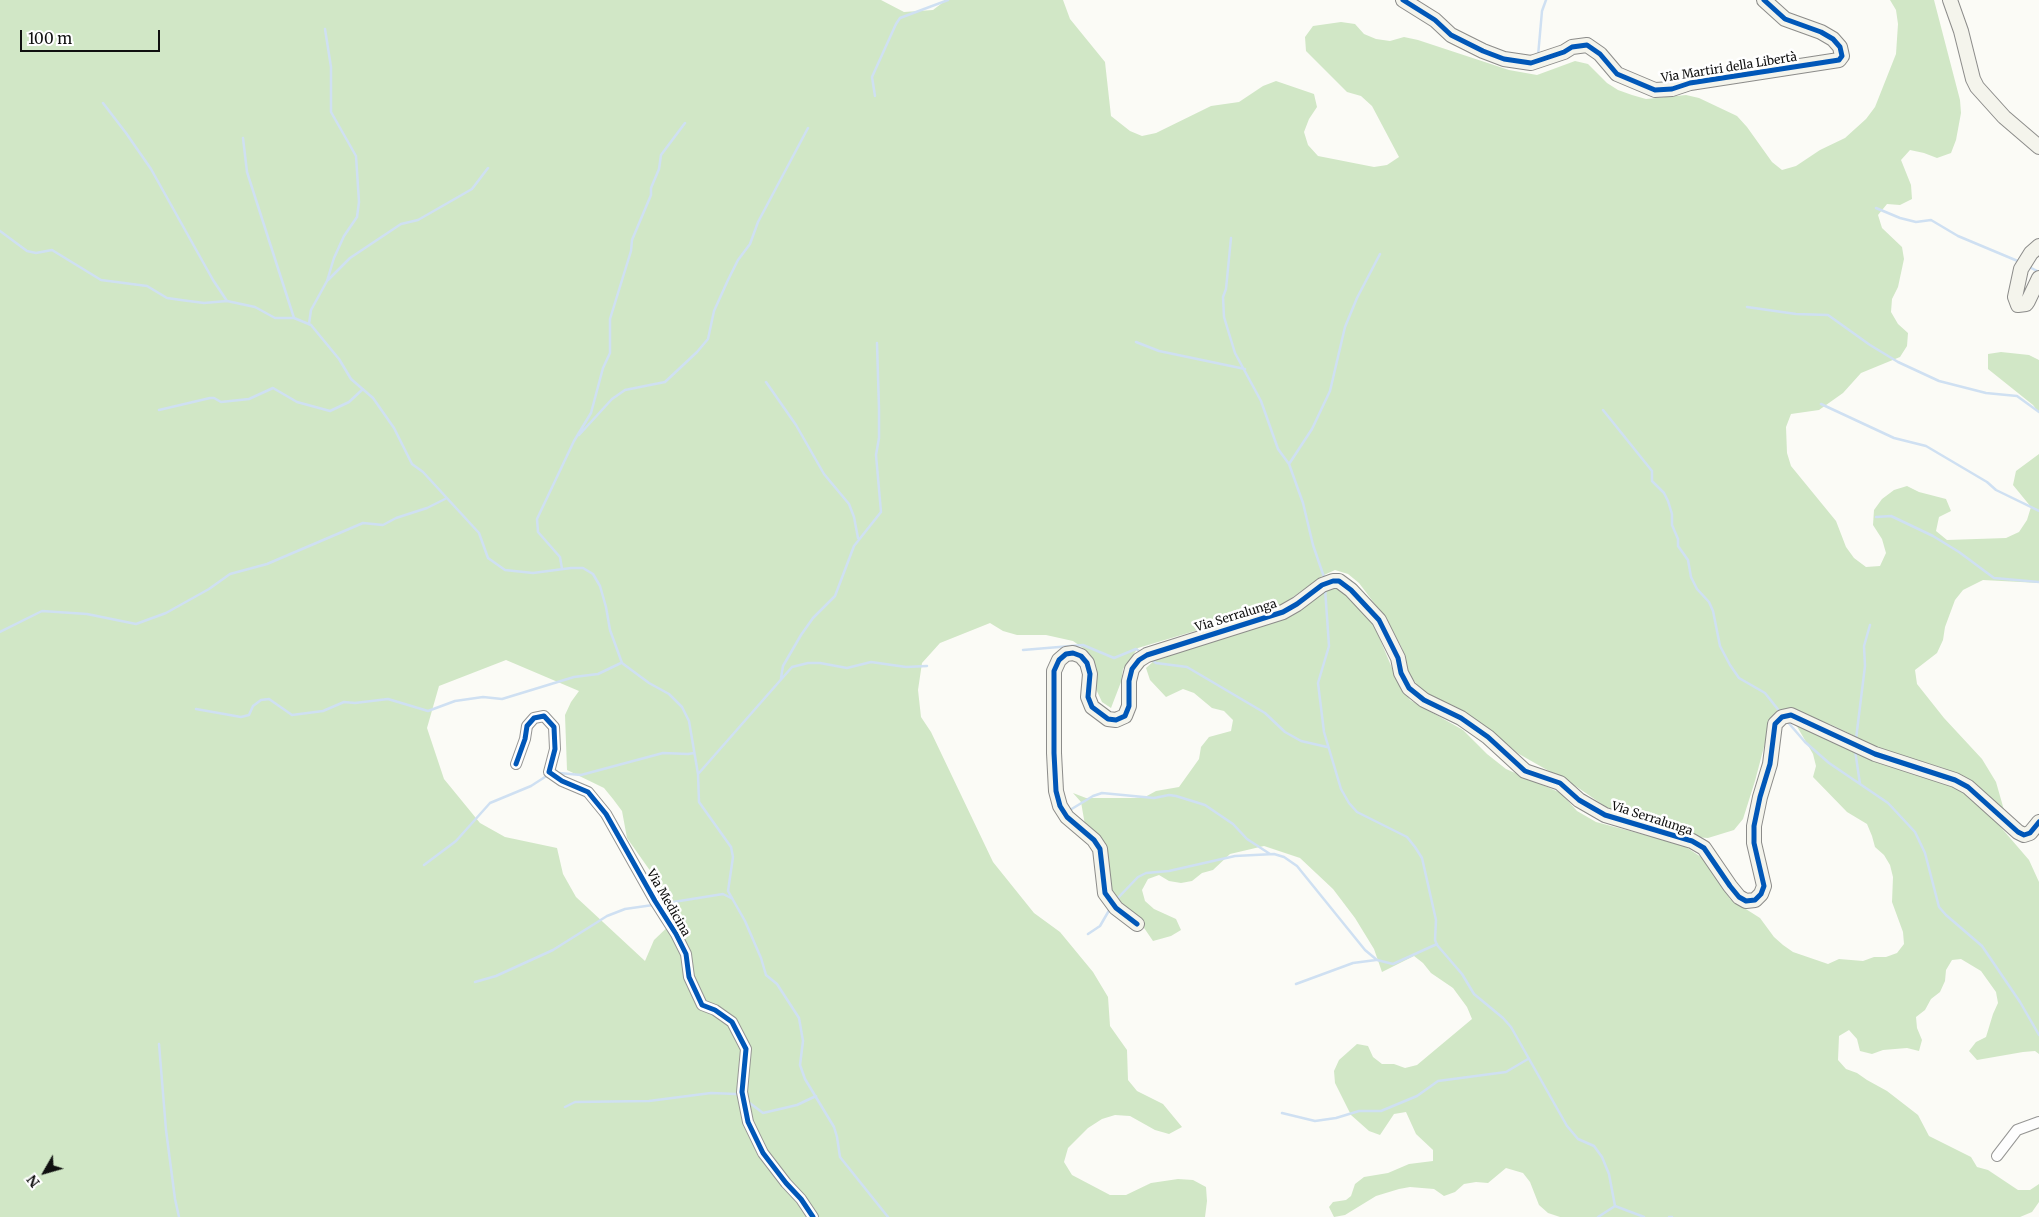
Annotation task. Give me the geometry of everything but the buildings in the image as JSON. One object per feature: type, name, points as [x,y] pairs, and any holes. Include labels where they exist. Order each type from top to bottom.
[{"type":"street","name":"Via Martiri della Libertà","points":[[1403,0],[1434,20],[1452,35],[1483,51],[1504,59],[1532,63],[1564,52],[1572,46],[1586,46],[1600,54],[1617,74],[1655,90],[1672,89],[1690,83],[1839,60],[1842,56],[1840,47],[1833,39],[1785,19],[1764,0]]},
{"type":"street","points":[[1950,0],[1961,31],[1973,79],[2004,117],[2039,147]]},
{"type":"street","points":[[2039,246],[2031,253],[2021,269],[2015,297],[2018,305],[2026,304],[2039,278]]},
{"type":"street","name":"Via Serralunga","points":[[1137,924],[1116,908],[1106,893],[1100,849],[1094,840],[1067,817],[1060,806],[1056,791],[1054,753],[1054,671],[1059,660],[1066,654],[1073,653],[1081,656],[1088,663],[1090,674],[1088,697],[1092,707],[1108,719],[1116,720],[1125,716],[1129,706],[1129,680],[1132,669],[1139,660],[1147,655],[1283,612],[1322,585],[1333,581],[1339,581],[1351,590],[1380,620],[1398,658],[1401,673],[1410,688],[1424,700],[1461,718],[1481,732],[1526,771],[1560,783],[1578,800],[1605,815],[1692,841],[1704,848],[1739,898],[1746,901],[1755,900],[1761,894],[1764,886],[1754,843],[1754,826],[1770,764],[1776,724],[1782,717],[1791,715],[1875,754],[1955,780],[1968,787],[2018,832],[2024,835],[2030,832],[2039,822]]},
{"type":"street","name":"Via Medicina","points":[[516,764],[525,740],[527,726],[534,718],[544,716],[554,727],[555,749],[549,772],[562,782],[588,792],[606,814],[655,901],[676,934],[686,954],[689,977],[702,1005],[715,1010],[732,1022],[746,1049],[742,1092],[748,1122],[764,1153],[813,1217]]},
{"type":"street","points":[[1998,1156],[2018,1130],[2039,1122]]},
{"type":"green space","points":[[0,0],[881,0],[904,12],[933,10],[946,0],[1063,0],[1070,19],[1105,62],[1111,116],[1130,131],[1142,136],[1156,133],[1211,106],[1239,102],[1263,86],[1276,81],[1314,94],[1317,107],[1309,119],[1304,132],[1308,145],[1318,156],[1374,167],[1387,165],[1399,157],[1372,106],[1361,96],[1347,92],[1306,51],[1305,37],[1313,26],[1341,22],[1355,24],[1364,34],[1376,39],[1390,41],[1404,37],[1418,40],[1509,70],[1537,75],[1575,61],[1588,64],[1607,83],[1618,90],[1632,95],[1646,99],[1686,95],[1699,98],[1737,116],[1772,162],[1782,170],[1796,166],[1820,150],[1845,138],[1866,119],[1875,107],[1896,54],[1898,24],[1896,10],[1890,0],[1934,0],[1960,100],[1961,113],[1956,140],[1951,153],[1937,158],[1910,150],[1901,160],[1911,185],[1912,199],[1900,205],[1887,204],[1878,215],[1882,228],[1902,247],[1904,259],[1898,287],[1892,299],[1891,312],[1898,324],[1908,333],[1907,346],[1900,357],[1861,373],[1843,393],[1819,410],[1791,414],[1786,427],[1787,453],[1791,466],[1836,521],[1846,547],[1854,558],[1866,567],[1880,566],[1886,553],[1882,539],[1873,525],[1874,510],[1882,499],[1894,490],[1907,486],[1919,492],[1946,499],[1951,511],[1939,517],[1936,531],[1947,540],[2006,538],[2019,532],[2027,520],[2031,507],[2013,485],[2016,471],[2039,454],[2039,583],[1983,580],[1963,590],[1955,600],[1945,627],[1943,640],[1937,653],[1915,670],[1917,684],[1944,718],[1982,759],[1996,782],[2004,810],[1977,785],[1943,768],[1881,749],[1834,726],[1792,709],[1770,724],[1743,819],[1734,830],[1708,838],[1695,837],[1606,807],[1577,787],[1519,754],[1466,713],[1430,695],[1418,686],[1409,674],[1402,648],[1386,619],[1359,583],[1348,574],[1335,570],[1322,576],[1282,605],[1138,648],[1123,669],[1121,682],[1111,708],[1102,702],[1096,689],[1094,661],[1086,650],[1073,641],[1046,635],[1017,635],[1003,631],[990,623],[940,643],[922,663],[918,690],[921,717],[931,732],[993,862],[1034,913],[1060,932],[1093,972],[1108,997],[1110,1026],[1127,1050],[1128,1080],[1137,1091],[1163,1104],[1182,1127],[1169,1134],[1155,1130],[1130,1116],[1115,1115],[1102,1119],[1088,1128],[1068,1148],[1064,1162],[1072,1175],[1110,1195],[1126,1195],[1151,1183],[1178,1179],[1193,1180],[1206,1187],[1205,1217],[0,1217]],"holes":[[[506,660],[579,691],[565,715],[567,770],[604,788],[613,799],[622,811],[627,838],[651,872],[655,885],[673,907],[675,920],[654,940],[645,961],[576,897],[563,874],[557,848],[505,837],[480,823],[444,779],[427,728],[439,686]]]},
{"type":"green space","points":[[2001,352],[2029,355],[2039,360],[2039,413],[2033,405],[1988,369],[1988,354]]},
{"type":"green space","points":[[1332,587],[1339,588],[1360,607],[1374,625],[1397,680],[1410,700],[1463,730],[1487,754],[1506,769],[1561,793],[1577,811],[1596,822],[1683,845],[1704,859],[1730,899],[1760,918],[1774,937],[1783,945],[1793,952],[1828,964],[1839,959],[1863,961],[1897,953],[1904,944],[1903,932],[1892,902],[1893,877],[1890,865],[1884,855],[1875,847],[1867,824],[1847,812],[1813,777],[1816,766],[1813,754],[1795,723],[1961,788],[1986,810],[2029,860],[2039,882],[2039,1054],[2035,1051],[2023,1052],[1977,1060],[1969,1051],[1976,1042],[1986,1037],[1998,1003],[1996,992],[1981,971],[1961,959],[1952,960],[1946,970],[1945,981],[1940,992],[1931,999],[1925,1010],[1916,1017],[1917,1028],[1922,1040],[1919,1051],[1907,1048],[1883,1050],[1872,1054],[1860,1051],[1857,1039],[1849,1030],[1839,1036],[1838,1060],[1846,1069],[1857,1073],[1887,1091],[1918,1115],[1929,1136],[1971,1157],[1977,1167],[1988,1170],[2018,1190],[2030,1190],[2039,1184],[2039,1202],[2032,1212],[2020,1217],[1560,1217],[1548,1213],[1539,1205],[1530,1182],[1523,1173],[1506,1168],[1488,1183],[1464,1184],[1455,1192],[1444,1196],[1434,1189],[1410,1187],[1399,1189],[1376,1196],[1345,1215],[1334,1217],[1329,1207],[1333,1202],[1346,1200],[1351,1196],[1355,1184],[1364,1177],[1388,1173],[1409,1164],[1433,1161],[1433,1150],[1416,1134],[1406,1112],[1394,1114],[1380,1135],[1369,1131],[1351,1115],[1335,1083],[1334,1071],[1339,1060],[1357,1044],[1368,1046],[1373,1057],[1382,1064],[1394,1064],[1405,1068],[1417,1065],[1472,1019],[1467,1007],[1453,988],[1431,973],[1414,956],[1382,972],[1374,949],[1355,918],[1333,889],[1300,858],[1264,846],[1230,854],[1213,870],[1202,873],[1192,881],[1181,883],[1169,881],[1159,875],[1148,879],[1142,890],[1145,901],[1154,909],[1176,919],[1181,930],[1171,936],[1153,941],[1140,922],[1127,913],[1111,893],[1085,825],[1081,802],[1073,793],[1086,798],[1134,798],[1145,797],[1156,791],[1179,787],[1199,759],[1201,747],[1209,737],[1231,731],[1233,720],[1224,711],[1212,708],[1194,693],[1183,689],[1166,697],[1150,680],[1146,668],[1155,660],[1165,655]]},
{"type":"waterway","points":[[875,96],[872,77],[900,18],[948,0]]},
{"type":"waterway","points":[[1538,56],[1542,11],[1546,0]]},
{"type":"waterway","points":[[309,324],[311,310],[327,281],[334,258],[344,236],[357,217],[359,202],[356,156],[331,112],[331,67],[325,29]]},
{"type":"waterway","points":[[103,103],[151,169],[213,280],[227,301]]},
{"type":"waterway","points":[[562,569],[560,557],[538,532],[537,519],[574,441],[591,413],[603,368],[610,353],[610,319],[631,251],[632,240],[651,195],[651,188],[659,169],[661,155],[685,123]]},
{"type":"waterway","points":[[579,435],[612,399],[625,390],[665,382],[708,339],[714,311],[728,280],[738,260],[750,244],[758,222],[808,128]]},
{"type":"waterway","points":[[243,138],[247,172],[294,318]]},
{"type":"waterway","points":[[328,280],[350,258],[401,224],[418,220],[472,189],[488,168]]},
{"type":"waterway","points":[[1876,208],[1900,218],[1916,222],[1931,220],[1958,236],[2020,262]]},
{"type":"waterway","points":[[0,231],[27,251],[36,253],[52,250],[101,280],[147,286],[167,298],[204,303],[227,301],[255,307],[275,318],[294,318],[311,325],[339,359],[351,379],[373,398],[394,428],[412,464],[423,472],[479,533],[488,558],[505,570],[533,573],[583,568],[593,574],[600,586],[610,630],[622,663],[649,683],[669,694],[682,707],[689,721],[698,774],[699,802],[731,847],[733,857],[728,891],[745,921],[761,958],[766,975],[777,984],[799,1018],[803,1041],[800,1065],[805,1079],[834,1127],[840,1157],[888,1217]]},
{"type":"waterway","points":[[1231,238],[1226,289],[1223,297],[1224,317],[1235,353],[1261,401],[1278,449],[1289,464],[1303,503],[1313,545],[1325,580]]},
{"type":"waterway","points":[[1289,464],[1312,429],[1330,391],[1345,327],[1357,298],[1380,254]]},
{"type":"waterway","points":[[2027,266],[2039,272]]},
{"type":"waterway","points":[[1747,307],[1796,314],[1828,315],[1898,362],[1939,381],[1986,393],[2017,396],[2039,412]]},
{"type":"waterway","points":[[1136,342],[1159,351],[1245,369]]},
{"type":"waterway","points":[[781,678],[783,666],[801,635],[813,618],[835,596],[854,546],[881,512],[876,455],[879,438],[877,343]]},
{"type":"waterway","points":[[766,382],[796,425],[824,474],[849,504],[854,517],[858,538]]},
{"type":"waterway","points":[[159,410],[210,398],[221,402],[249,399],[273,388],[297,402],[330,411],[349,402],[363,389]]},
{"type":"waterway","points":[[1821,404],[1894,438],[1926,446],[1987,482],[1996,490],[2039,511]]},
{"type":"waterway","points":[[1603,410],[1652,471],[1652,481],[1664,493],[1668,501],[1672,514],[1672,525],[1678,539],[1678,546],[1688,560],[1691,577],[1697,589],[1709,602],[1713,611],[1720,646],[1730,665],[1739,678],[1765,693],[1780,712]]},
{"type":"waterway","points":[[0,632],[42,611],[87,614],[136,624],[166,613],[209,589],[230,574],[267,564],[363,523],[383,525],[447,498]]},
{"type":"waterway","points":[[1876,517],[1891,516],[1933,536],[1959,552],[1994,578],[2039,582]]},
{"type":"waterway","points":[[1325,588],[1329,646],[1318,683],[1324,732],[1341,789],[1357,812],[1407,837],[1415,847],[1422,858],[1436,920],[1435,940],[1437,945],[1462,974],[1474,994],[1511,1027],[1567,1126],[1578,1139],[1594,1146],[1602,1157],[1609,1174],[1615,1206],[1644,1217]]},
{"type":"waterway","points":[[1856,739],[1865,666],[1864,646],[1870,625]]},
{"type":"waterway","points":[[1023,650],[1083,645],[1114,658],[1136,649],[1141,652]]},
{"type":"waterway","points":[[1152,660],[1156,663],[1187,667],[1265,713],[1285,732],[1301,741],[1327,747]]},
{"type":"waterway","points":[[699,773],[792,667],[808,663],[820,663],[847,668],[871,662],[906,667],[927,666]]},
{"type":"waterway","points":[[196,709],[241,717],[249,715],[253,706],[261,700],[269,699],[292,715],[323,711],[344,702],[355,703],[388,699],[428,711],[455,701],[483,697],[502,699],[574,677],[598,674],[621,663]]},
{"type":"waterway","points":[[1786,720],[1805,742],[1829,763],[1888,803],[1915,832],[1925,853],[1939,907],[1982,946],[2020,1002],[2039,1035]]},
{"type":"waterway","points":[[1855,750],[1860,784]]},
{"type":"waterway","points":[[559,773],[581,775],[663,753],[694,753]]},
{"type":"waterway","points":[[424,865],[456,841],[490,803],[531,786],[548,775]]},
{"type":"waterway","points":[[1070,810],[1093,796],[1102,793],[1154,798],[1169,795],[1176,796],[1205,805],[1233,824],[1247,839],[1270,854]]},
{"type":"waterway","points":[[1115,901],[1138,877],[1146,873],[1169,871],[1235,856],[1274,854],[1284,857],[1297,866],[1365,950],[1377,960],[1393,964],[1437,944]]},
{"type":"waterway","points":[[661,904],[723,894],[731,898]]},
{"type":"waterway","points":[[475,982],[496,976],[553,950],[607,916],[625,909],[653,905]]},
{"type":"waterway","points":[[1088,934],[1100,926],[1111,907]]},
{"type":"waterway","points":[[1296,984],[1353,963],[1376,960]]},
{"type":"waterway","points":[[159,1044],[166,1130],[179,1217]]},
{"type":"waterway","points":[[1282,1113],[1315,1121],[1336,1118],[1359,1111],[1381,1111],[1417,1096],[1438,1081],[1506,1072],[1528,1059]]},
{"type":"waterway","points":[[565,1107],[575,1102],[649,1101],[711,1093],[739,1095]]},
{"type":"waterway","points":[[747,1101],[763,1113],[797,1105],[816,1096]]},
{"type":"waterway","points":[[1598,1217],[1615,1206]]},
{"type":"cycle path","points":[[1403,0],[1435,20],[1451,35],[1504,59],[1531,63],[1564,52],[1572,47],[1587,45],[1600,54],[1617,74],[1655,90],[1672,89],[1690,83],[1839,60],[1842,56],[1840,47],[1833,39],[1821,32],[1785,19],[1764,0]]},
{"type":"cycle path","points":[[1137,924],[1116,908],[1105,893],[1100,849],[1094,840],[1067,817],[1060,806],[1056,791],[1054,753],[1054,671],[1059,660],[1066,654],[1073,653],[1081,656],[1087,663],[1090,674],[1088,697],[1092,707],[1108,719],[1116,720],[1125,716],[1129,706],[1129,681],[1132,669],[1139,660],[1147,655],[1283,612],[1322,585],[1333,581],[1339,581],[1351,590],[1379,620],[1398,658],[1401,673],[1409,688],[1424,700],[1461,718],[1488,737],[1525,771],[1560,783],[1579,800],[1605,815],[1692,841],[1704,848],[1730,886],[1739,897],[1746,901],[1755,900],[1761,894],[1764,886],[1754,843],[1754,826],[1770,764],[1775,724],[1782,717],[1791,715],[1875,754],[1955,780],[1968,787],[2018,832],[2024,835],[2030,833],[2039,822]]},
{"type":"cycle path","points":[[516,764],[525,739],[527,726],[534,718],[544,716],[554,727],[555,749],[549,772],[562,781],[588,792],[606,814],[655,901],[676,934],[686,954],[689,977],[702,1005],[715,1010],[732,1022],[746,1049],[742,1092],[748,1122],[763,1153],[801,1199],[813,1217]]}]
